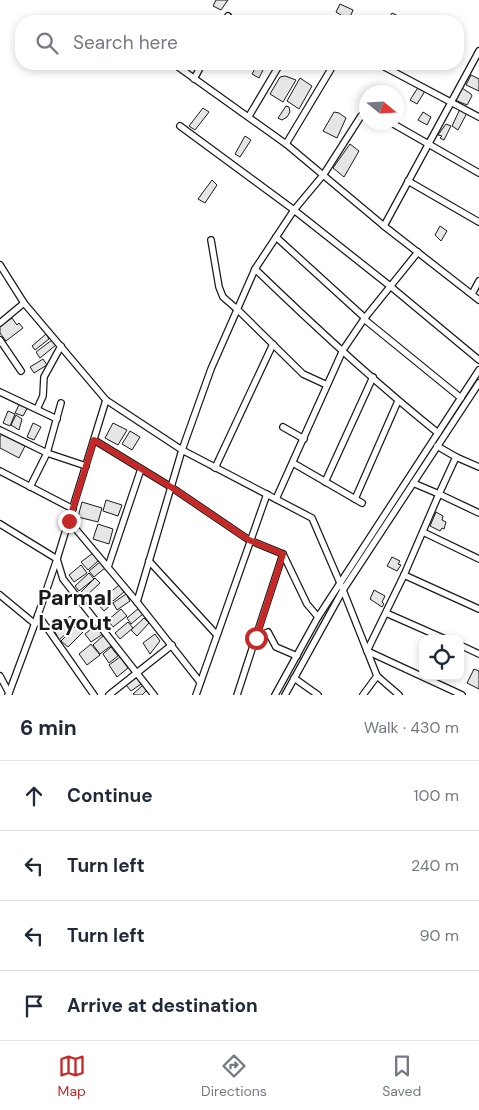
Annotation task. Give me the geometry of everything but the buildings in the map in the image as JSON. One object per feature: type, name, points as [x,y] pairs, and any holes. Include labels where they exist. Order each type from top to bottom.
[{"type":"street","points":[[384,226],[479,50]]},
{"type":"street","points":[[182,70],[286,144],[384,226],[479,300]]},
{"type":"street","points":[[194,79],[199,70]]},
{"type":"street","points":[[249,116],[276,70]]},
{"type":"street","points":[[286,144],[330,70]]},
{"type":"street","points":[[395,70],[479,118]]},
{"type":"street","points":[[137,602],[182,450],[210,369],[255,269],[294,210],[324,174],[359,119]]},
{"type":"street","points":[[180,126],[294,210],[478,359]]},
{"type":"street","points":[[404,130],[479,173]]},
{"type":"street","points":[[408,181],[479,222]]},
{"type":"street","points":[[276,237],[364,318],[461,398]]},
{"type":"street","points":[[211,240],[220,292],[226,302],[238,310],[303,374],[327,385]]},
{"type":"street","points":[[276,499],[343,350],[364,318],[418,252]]},
{"type":"street","points":[[1,269],[24,303],[106,400],[182,450],[312,518],[377,676],[399,695]]},
{"type":"street","points":[[255,269],[398,401],[438,433]]},
{"type":"street","points":[[472,294],[479,281]]},
{"type":"street","points":[[0,322],[24,303]]},
{"type":"street","points":[[0,340],[21,372]]},
{"type":"street","points":[[215,468],[273,344]]},
{"type":"street","points":[[37,409],[43,396],[44,376],[60,346]]},
{"type":"street","points":[[285,695],[342,587],[479,370]]},
{"type":"street","points":[[326,482],[373,377]]},
{"type":"street","points":[[275,695],[318,617],[342,587],[479,382]]},
{"type":"street","points":[[0,392],[57,418]]},
{"type":"street","points":[[8,694],[57,559],[106,400]]},
{"type":"street","points":[[356,499],[398,401]]},
{"type":"street","points":[[30,487],[47,453],[61,403]]},
{"type":"street","points":[[283,427],[304,439]]},
{"type":"street","points":[[0,430],[47,453],[86,466]]},
{"type":"street","points":[[94,440],[171,487],[249,540],[283,554],[307,604],[318,617]]},
{"type":"street","points":[[437,446],[479,467]]},
{"type":"street","points":[[367,651],[404,575],[456,457]]},
{"type":"street","points":[[293,463],[362,503]]},
{"type":"street","points":[[108,567],[141,469]]},
{"type":"street","points":[[0,471],[73,510]]},
{"type":"street","points":[[413,483],[479,513]]},
{"type":"street","points":[[196,695],[249,540],[267,494]]},
{"type":"street","points":[[69,521],[172,645],[200,682]]},
{"type":"street","points":[[0,524],[57,559],[63,579],[135,674],[154,695]]},
{"type":"street","points":[[423,532],[479,559]]},
{"type":"street","points":[[237,695],[283,554]]},
{"type":"street","points":[[149,561],[216,634]]},
{"type":"street","points":[[404,575],[479,609]]},
{"type":"street","points":[[0,595],[35,624]]},
{"type":"street","points":[[386,613],[436,635]]},
{"type":"street","points":[[38,615],[94,695]]},
{"type":"street","points":[[256,638],[268,632],[276,647],[297,656]]},
{"type":"street","points":[[109,695],[172,645]]},
{"type":"street","points":[[464,648],[479,654]]},
{"type":"street","points":[[367,651],[462,695]]},
{"type":"street","points":[[0,676],[8,694]]},
{"type":"street","points":[[363,695],[377,676]]},
{"type":"street","points":[[294,678],[318,695]]},
{"type":"district","name":"Parmal Layout","points":[[75,610]]},
{"type":"route","points":[[69,521],[94,440],[171,487],[249,540],[283,554],[256,638]]}]
